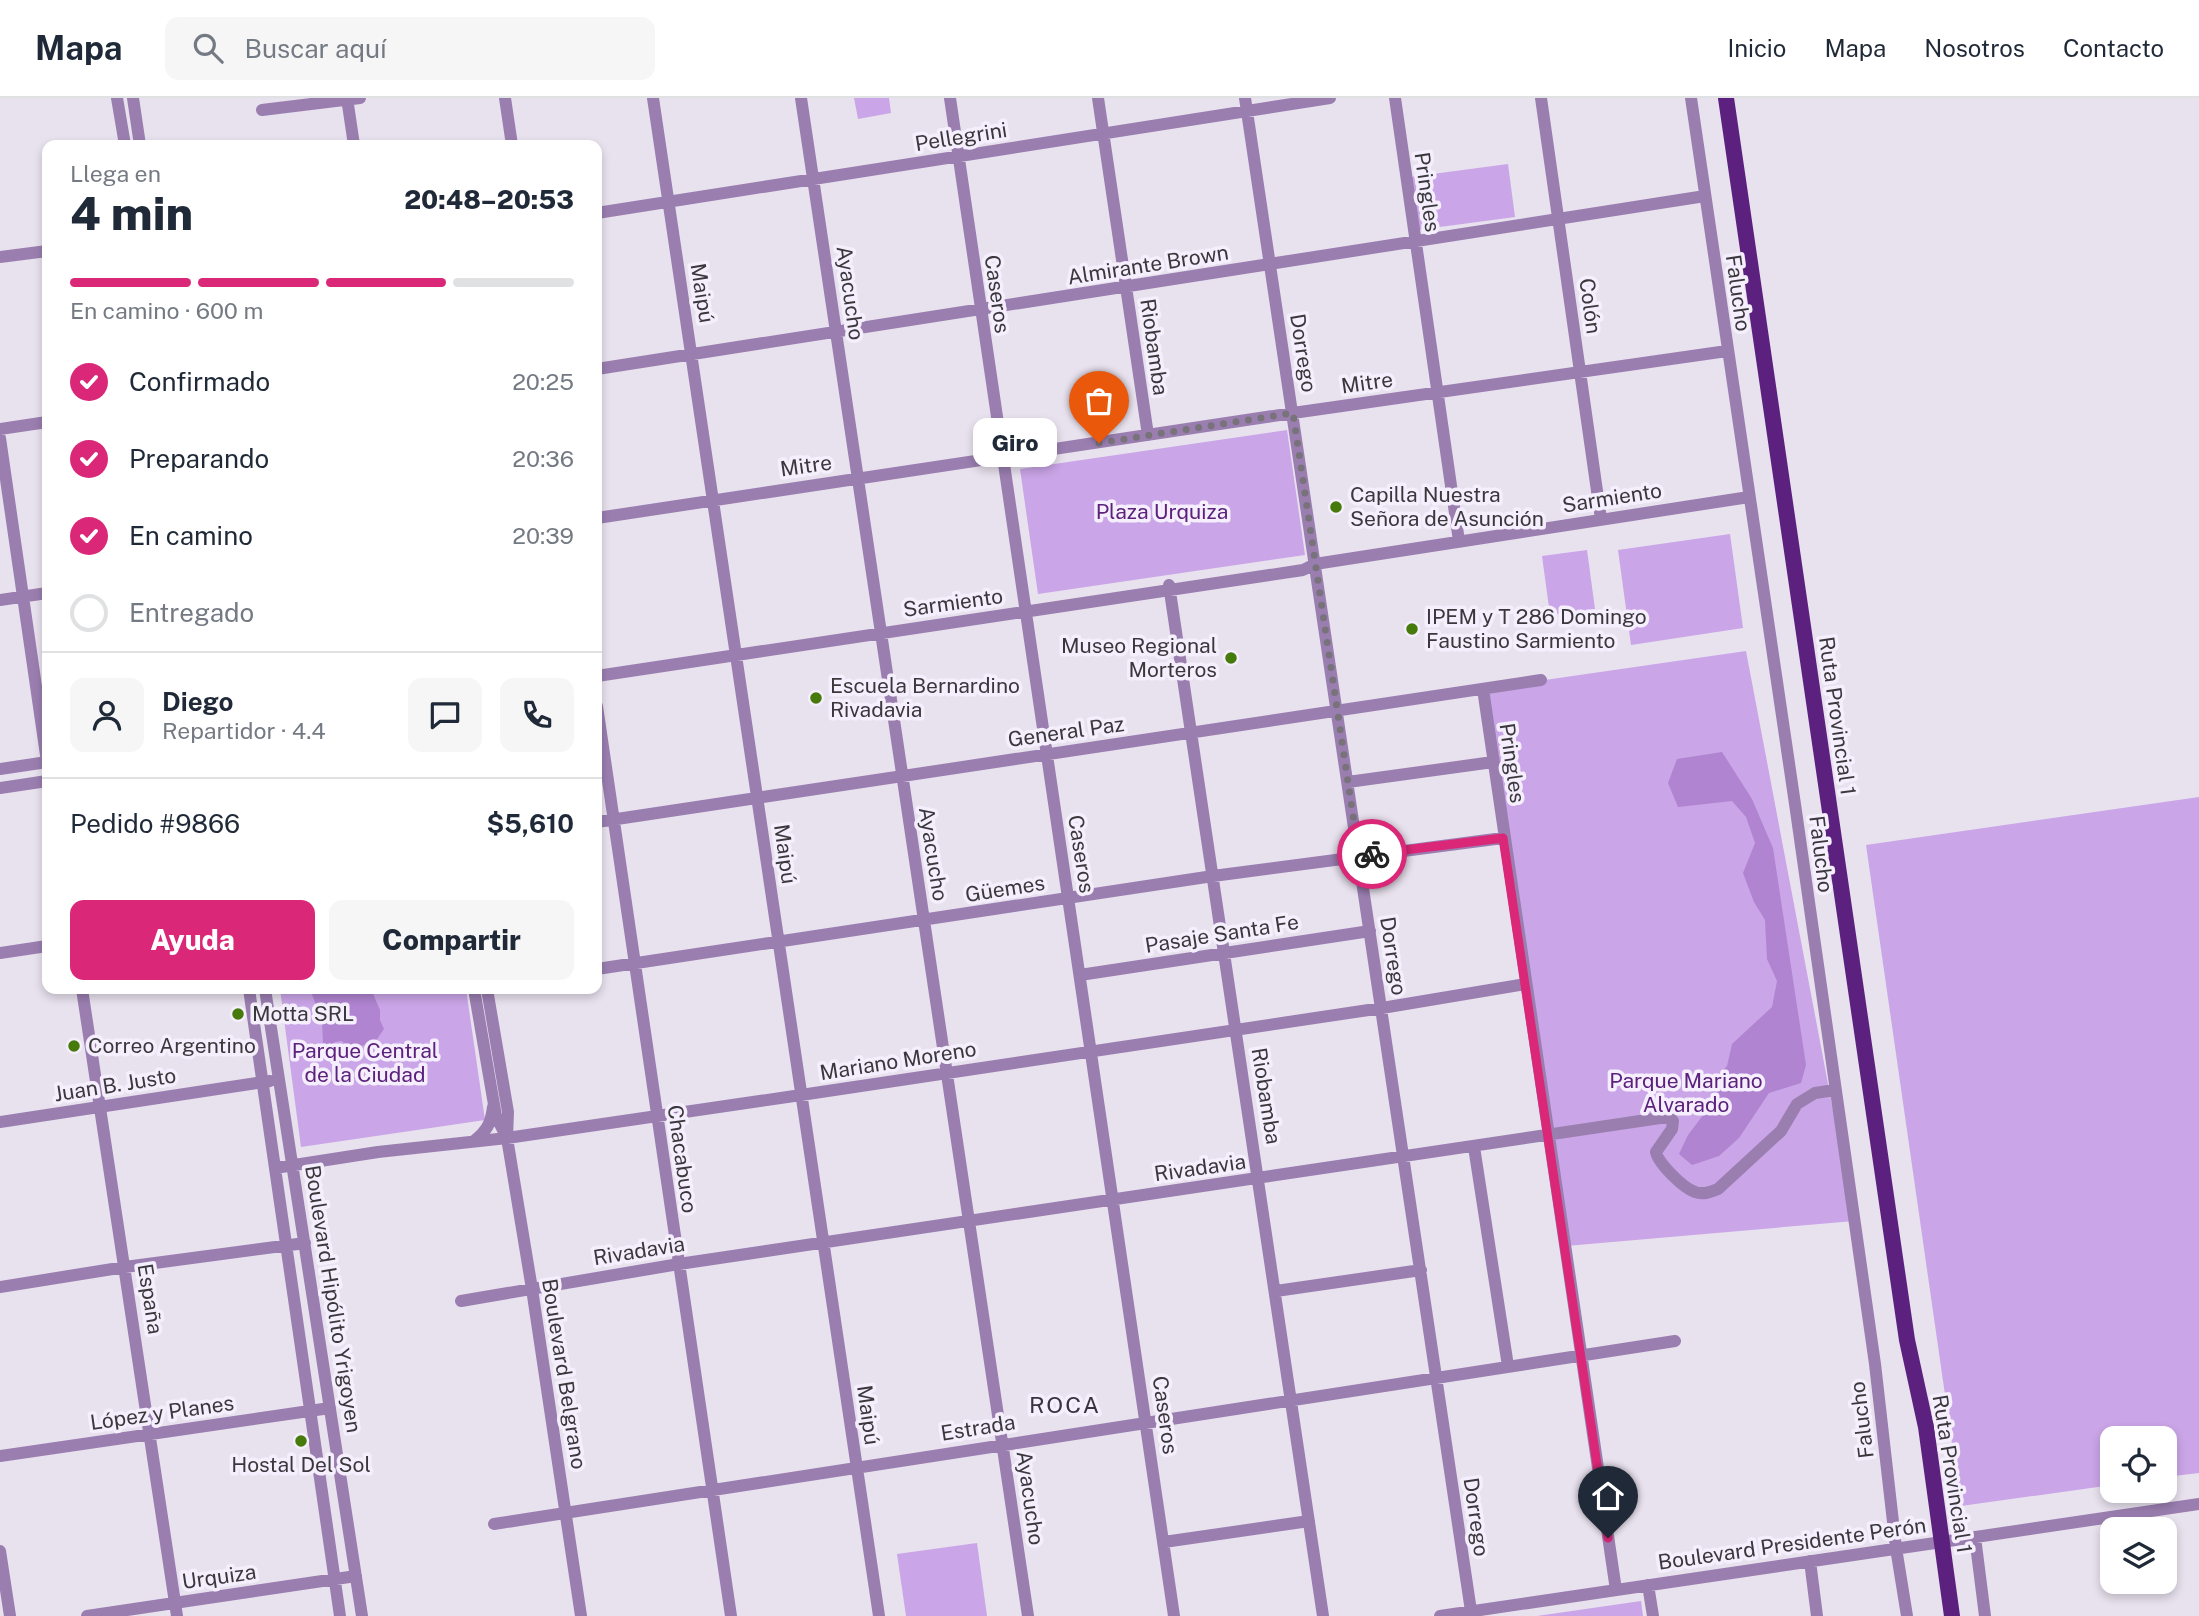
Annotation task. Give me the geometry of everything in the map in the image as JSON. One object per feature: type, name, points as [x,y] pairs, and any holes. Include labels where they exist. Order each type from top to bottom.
[{"type":"main road","name":"Ruta Provincial 1","points":[[1726,98],[1907,1339],[1926,1427],[1942,1616]]},
{"type":"main road","name":"Ruta Provincial 1","points":[[1937,1542],[1952,1616]]},
{"type":"street","points":[[117,98],[124,140]]},
{"type":"street","points":[[133,98],[139,140]]},
{"type":"street","points":[[505,98],[511,140]]},
{"type":"street","name":"Maipú","points":[[653,98],[879,1616]]},
{"type":"street","name":"Ayacucho","points":[[802,98],[1028,1616]]},
{"type":"street","name":"Caseros","points":[[950,98],[1174,1616]]},
{"type":"street","name":"Riobamba","points":[[1098,98],[1148,435]]},
{"type":"street","name":"Pellegrini","points":[[602,212],[1103,134],[1246,105],[1330,98]]},
{"type":"street","name":"Pringles","points":[[1395,98],[1459,541]]},
{"type":"street","name":"Colón","points":[[1541,98],[1601,519]]},
{"type":"street","name":"Falucho","points":[[1691,98],[1875,1364],[1896,1548],[1907,1616]]},
{"type":"street","points":[[262,110],[351,99],[354,140]]},
{"type":"street","name":"Dorrego","points":[[1246,105],[1471,1611]]},
{"type":"street","name":"Almirante Brown","points":[[602,368],[1704,196]]},
{"type":"street","points":[[0,257],[42,252]]},
{"type":"street","name":"Mitre","points":[[602,517],[714,498],[1002,458],[1580,370],[1727,351]]},
{"type":"street","points":[[0,429],[42,423]]},
{"type":"street","points":[[0,438],[42,727]]},
{"type":"street","name":"Sarmiento","points":[[602,675],[880,629],[1169,586],[1303,570],[1315,564],[1749,497]]},
{"type":"street","name":"Riobamba","points":[[1169,586],[1323,1616]]},
{"type":"street","points":[[0,600],[42,594]]},
{"type":"street","name":"Sarmiento","points":[[602,666],[736,651]]},
{"type":"street","name":"General Paz","points":[[602,821],[1541,680]]},
{"type":"street","name":"Pringles","points":[[1483,689],[1616,1590]]},
{"type":"street","name":"Chacabuco","points":[[602,742],[731,1616]]},
{"type":"street","points":[[1348,782],[1493,762]]},
{"type":"street","points":[[0,769],[42,763]]},
{"type":"street","points":[[0,788],[42,782]]},
{"type":"street","name":"Güemes","points":[[602,968],[1213,876],[1503,838]]},
{"type":"street","name":"Pasaje Santa Fe","points":[[1080,975],[1370,931]]},
{"type":"street","points":[[0,953],[42,947]]},
{"type":"street","name":"Mariano Moreno","points":[[275,1168],[507,1138],[801,1095],[1526,984]]},
{"type":"street","name":"España","points":[[83,994],[176,1609]]},
{"type":"street","name":"Boulevard Hipólito Yrigoyen","points":[[250,994],[340,1616]]},
{"type":"street","name":"Boulevard Hipólito Yrigoyen","points":[[266,994],[362,1616]]},
{"type":"street","name":"Boulevard Belgrano","points":[[475,994],[496,1116],[507,1138]]},
{"type":"street","name":"Boulevard Belgrano","points":[[488,994],[508,1112],[507,1138],[581,1616]]},
{"type":"street","name":"Juan B. Justo","points":[[0,1122],[278,1080]]},
{"type":"street","name":"Rivadavia","points":[[461,1301],[679,1264],[1670,1118],[1673,1121],[1672,1129],[1659,1146],[1658,1160],[1685,1186],[1696,1193],[1707,1193],[1718,1189],[1781,1131],[1797,1104],[1803,1099],[1815,1093],[1835,1090]]},
{"type":"street","points":[[474,1141],[491,1123],[494,1104]]},
{"type":"street","points":[[1474,1147],[1508,1366]]},
{"type":"street","points":[[0,1287],[305,1243]]},
{"type":"street","points":[[1276,1291],[1421,1270]]},
{"type":"street","name":"Estrada","points":[[494,1524],[712,1488],[1675,1341]]},
{"type":"street","name":"López y Planes","points":[[0,1456],[330,1408]]},
{"type":"street","name":"Boulevard Presidente Perón","points":[[1440,1616],[1471,1611],[1491,1612],[1648,1585],[2199,1504]]},
{"type":"street","points":[[1164,1542],[1309,1521]]},
{"type":"street","points":[[1975,1537],[1985,1616]]},
{"type":"street","points":[[0,1551],[10,1616]]},
{"type":"street","points":[[1810,1561],[1817,1616]]},
{"type":"street","name":"Urquiza","points":[[86,1616],[176,1609],[356,1576]]},
{"type":"street","points":[[1648,1585],[1653,1616]]},
{"type":"green space","points":[[854,98],[889,98],[891,113],[858,119]]},
{"type":"green space","points":[[1508,164],[1515,217],[1417,230],[1410,177]]},
{"type":"green space","name":"Plaza Urquiza","points":[[1287,430],[1305,555],[1038,594],[1020,469]]},
{"type":"green space","points":[[1730,534],[1743,628],[1631,645],[1618,550]]},
{"type":"green space","points":[[1587,550],[1595,609],[1550,615],[1542,556]]},
{"type":"green space","name":"Parque Mariano Alvarado","points":[[1746,651],[1854,1221],[1566,1246],[1483,689]]},
{"type":"green space","points":[[2199,797],[2199,1473],[2177,1476],[2177,1426],[2100,1426],[2100,1487],[1961,1506],[1866,845]]},
{"type":"green space","name":"Parque Central de la Ciudad","points":[[281,994],[467,994],[485,1120],[301,1147]]},
{"type":"green space","points":[[977,1543],[987,1616],[906,1616],[897,1554]]},
{"type":"green space","points":[[1641,1601],[1643,1616],[1537,1616]]},
{"type":"shaded area","points":[[1722,752],[1752,799],[1773,848],[1806,1065],[1801,1083],[1769,1093],[1739,1138],[1719,1156],[1692,1165],[1679,1154],[1688,1135],[1710,1106],[1713,1080],[1727,1066],[1732,1044],[1772,1007],[1777,981],[1767,959],[1765,920],[1754,902],[1743,873],[1755,843],[1746,817],[1732,801],[1678,807],[1668,783],[1677,759]]},
{"type":"shaded area","points":[[312,994],[373,994],[384,1029],[373,1045],[350,1046],[341,1041],[335,1042],[330,1048],[323,1043],[322,1021]]},
{"type":"way so far","points":[[1099,443],[1293,413],[1359,856],[1372,854]]},
{"type":"place","name":"Giro","points":[[1099,443]]},
{"type":"place","name":"Capilla Nuestra Señora de Asunción","points":[[1336,507]]},
{"type":"place","name":"IPEM y T 286 Domingo Faustino Sarmiento","points":[[1412,629]]},
{"type":"place","name":"Museo Regional Morteros","points":[[1231,658]]},
{"type":"place","name":"Escuela Bernardino Rivadavia","points":[[816,698]]},
{"type":"place","name":"Motta SRL","points":[[238,1014]]},
{"type":"place","name":"Correo Argentino","points":[[74,1046]]},
{"type":"place","name":"Hostal Del Sol","points":[[301,1441]]},
{"type":"district","name":"ROCA","points":[[1065,1405]]},
{"type":"route","points":[[1372,854],[1503,838],[1583,1355],[1608,1538]]}]
